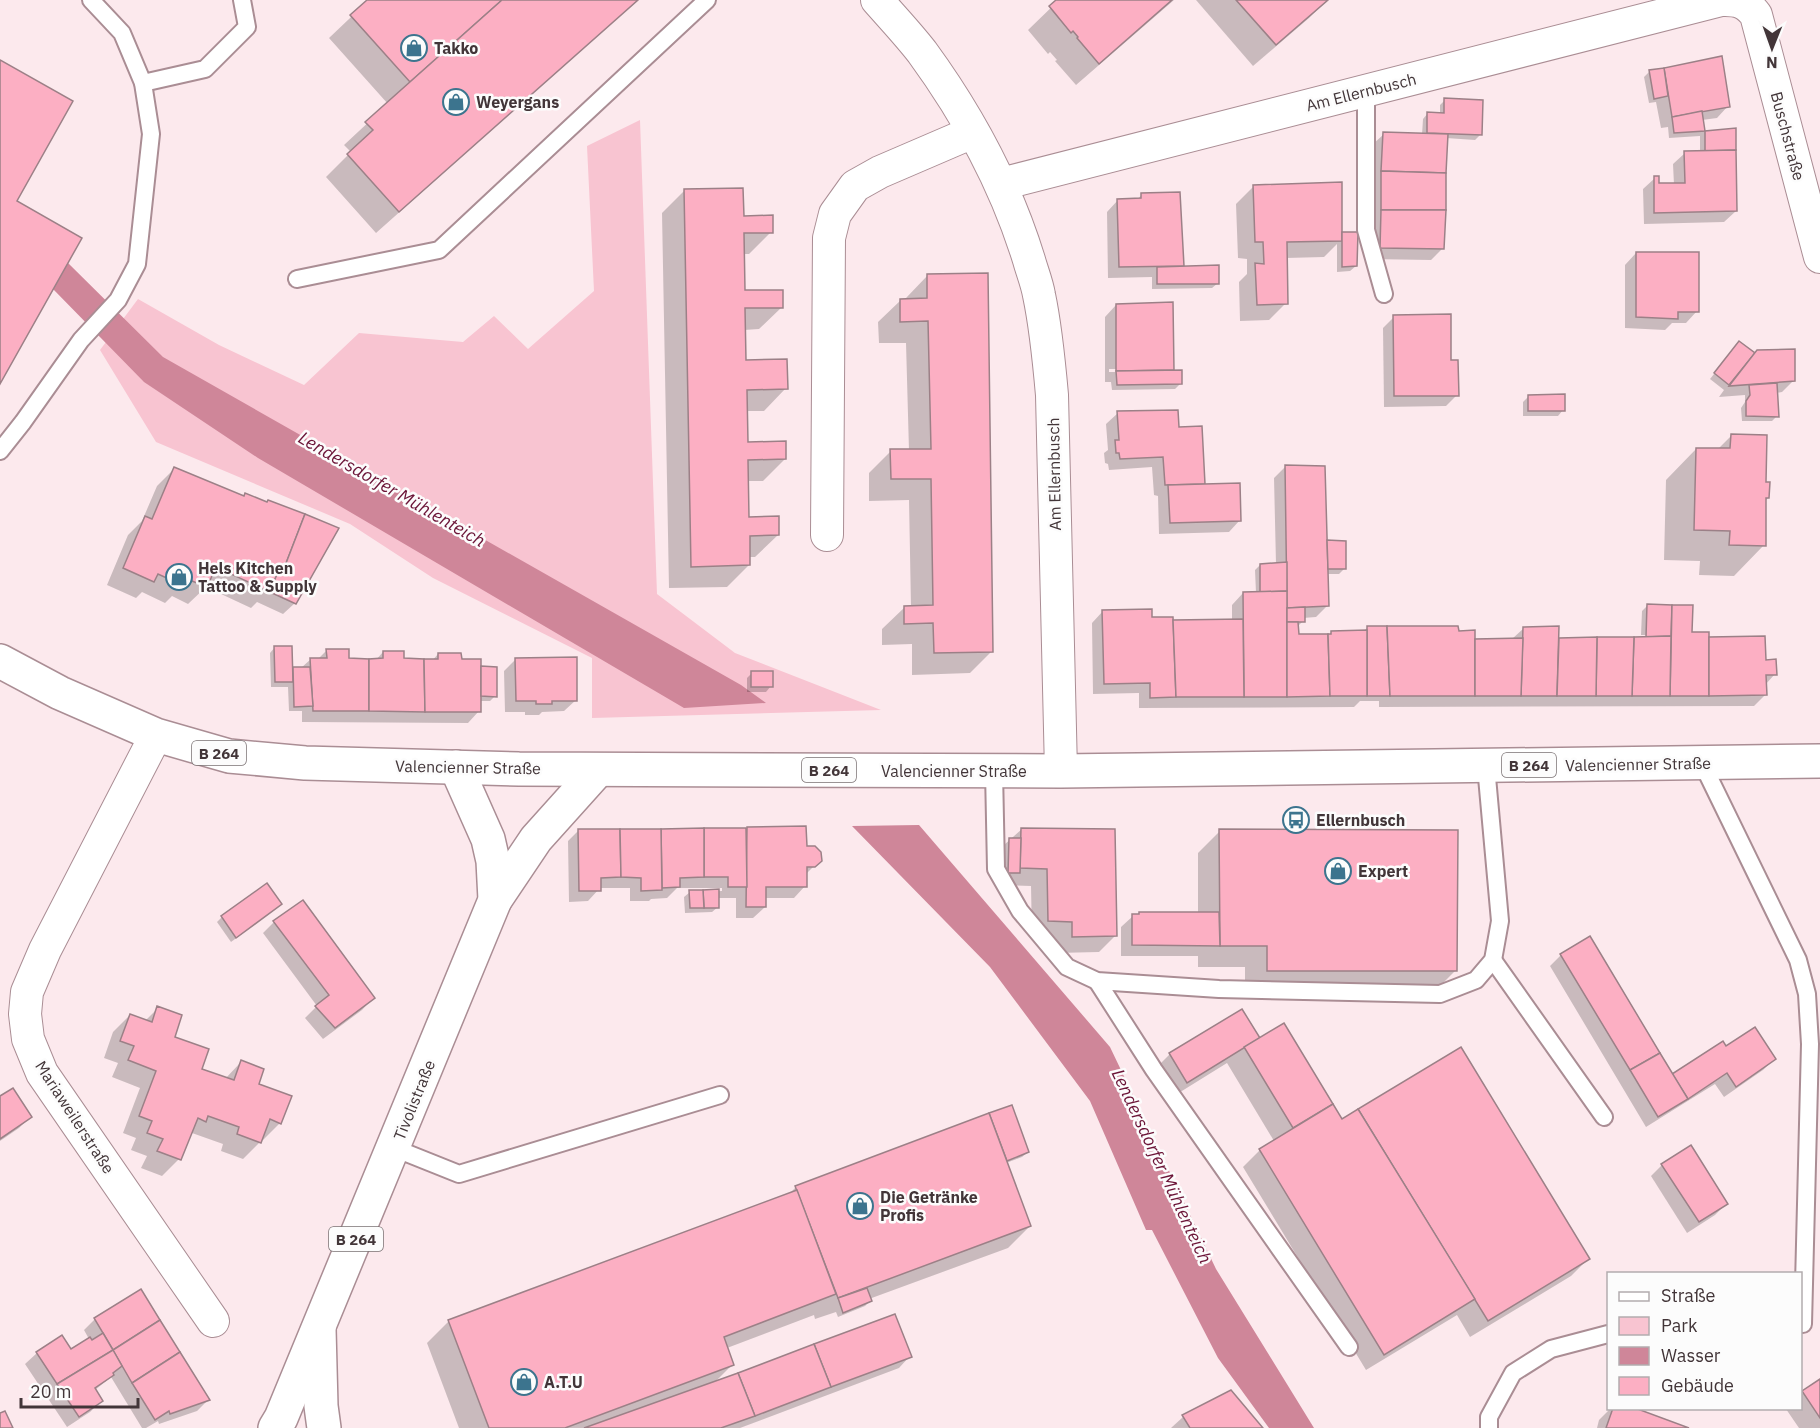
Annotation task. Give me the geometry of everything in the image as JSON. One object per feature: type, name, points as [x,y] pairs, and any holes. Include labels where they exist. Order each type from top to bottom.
[{"type":"main road","name":"Valencienner Straße","points":[[0,661],[60,693],[156,735],[229,756],[305,763],[598,770],[1061,771],[1820,761]]},
{"type":"main road","name":"Tivolistraße","points":[[275,1428],[281,1419],[319,1329],[495,900],[493,861],[488,839],[456,767]]},
{"type":"main road","points":[[495,900],[536,840],[598,770]]},
{"type":"main road","points":[[319,1329],[321,1406],[324,1428]]},
{"type":"street","name":"Am Ellernbusch","points":[[877,0],[920,50],[947,88],[973,132],[1001,184],[1020,233],[1039,293],[1048,348],[1052,395],[1061,771]]},
{"type":"street","name":"Am Ellernbusch","points":[[1001,184],[1723,0],[1737,0],[1749,6],[1756,15]]},
{"type":"street","name":"Buschstraße","points":[[1756,15],[1820,257]]},
{"type":"street","points":[[827,535],[829,238],[835,214],[855,186],[880,172],[973,132]]},
{"type":"street","name":"Mariaweilerstraße","points":[[156,735],[45,950],[27,992],[25,1014],[28,1038],[42,1072],[213,1321]]},
{"type":"lane","points":[[0,451],[81,340],[118,300],[137,264],[151,134],[143,83],[122,33],[91,0]]},
{"type":"lane","points":[[143,83],[205,69],[247,27],[242,0]]},
{"type":"lane","points":[[297,279],[439,250],[706,0]]},
{"type":"lane","points":[[1366,91],[1366,230],[1384,294]]},
{"type":"lane","points":[[1702,763],[1798,960],[1807,994],[1810,1044],[1808,1324]]},
{"type":"lane","points":[[994,771],[996,869],[1020,911],[1067,967],[1097,981],[1219,988],[1440,994],[1476,980],[1493,960],[1500,921],[1486,766]]},
{"type":"lane","points":[[1493,960],[1604,1117]]},
{"type":"lane","points":[[1097,981],[1154,1070],[1348,1347]]},
{"type":"lane","points":[[394,1148],[459,1174],[720,1095]]},
{"type":"lane","points":[[1490,1428],[1489,1418],[1513,1373],[1551,1349],[1607,1334]]},
{"type":"green space","points":[[640,120],[657,594],[735,653],[881,710],[592,718],[592,658],[433,578],[350,524],[156,442],[100,350],[138,299],[219,345],[304,385],[359,333],[463,342],[494,316],[528,349],[594,291],[587,146]]},
{"type":"water","name":"Lendersdorfer Mühlenteich","points":[[68,263],[163,357],[741,685],[766,703],[684,708],[258,458],[144,382],[53,289]]},
{"type":"water","name":"Lendersdorfer Mühlenteich","points":[[919,825],[1110,1047],[1216,1269],[1314,1428],[1269,1428],[1218,1358],[1152,1230],[1146,1230],[1090,1101],[990,967],[852,826]]},
{"type":"building","name":"Takko","points":[[367,0],[502,0],[410,82],[350,15]]},
{"type":"building","name":"Weyergans","points":[[502,0],[638,0],[399,212],[347,154],[373,130],[365,122]]},
{"type":"building","points":[[1056,0],[1172,0],[1099,64],[1073,31],[1071,33],[1049,6]]},
{"type":"building","points":[[1236,0],[1328,0],[1276,45]]},
{"type":"building","points":[[1722,56],[1730,107],[1672,117],[1664,68]]},
{"type":"building","points":[[0,60],[73,101],[17,201],[82,238],[0,384]]},
{"type":"building","points":[[1664,68],[1668,96],[1654,99],[1649,70]]},
{"type":"building","points":[[1444,98],[1483,100],[1482,135],[1427,133],[1427,112],[1444,113]]},
{"type":"building","points":[[1702,111],[1705,131],[1674,133],[1672,117]]},
{"type":"building","points":[[1736,128],[1736,150],[1705,151],[1705,131]]},
{"type":"building","points":[[1383,132],[1448,134],[1446,173],[1381,171]]},
{"type":"building","points":[[1736,150],[1737,211],[1654,213],[1654,176],[1659,176],[1659,183],[1685,183],[1684,151]]},
{"type":"building","points":[[1381,171],[1446,173],[1446,210],[1381,210]]},
{"type":"building","points":[[1342,182],[1342,241],[1287,242],[1288,304],[1257,305],[1255,263],[1264,264],[1263,242],[1255,242],[1253,185]]},
{"type":"building","points":[[743,188],[744,216],[773,215],[773,233],[744,233],[745,290],[783,290],[783,308],[745,308],[746,360],[787,359],[788,389],[747,390],[748,442],[786,441],[786,459],[748,460],[749,517],[779,516],[779,535],[750,536],[750,565],[691,567],[684,189]]},
{"type":"building","points":[[1180,192],[1184,266],[1119,267],[1117,199],[1141,198],[1141,193]]},
{"type":"building","points":[[1381,210],[1446,210],[1444,249],[1380,248]]},
{"type":"building","points":[[1342,232],[1358,232],[1357,266],[1342,267]]},
{"type":"building","points":[[1636,252],[1699,252],[1699,312],[1678,312],[1678,319],[1636,317]]},
{"type":"building","points":[[1219,265],[1219,284],[1157,284],[1157,267]]},
{"type":"building","points":[[988,273],[993,652],[934,653],[933,623],[904,624],[904,606],[933,605],[931,479],[891,479],[890,449],[931,449],[928,321],[900,322],[900,299],[927,298],[927,274]]},
{"type":"building","points":[[1173,302],[1174,370],[1116,371],[1116,304]]},
{"type":"building","points":[[1451,314],[1451,360],[1458,360],[1459,396],[1394,396],[1393,315]]},
{"type":"building","points":[[1739,341],[1755,353],[1729,385],[1714,373]]},
{"type":"building","points":[[1795,349],[1795,381],[1729,386],[1757,350]]},
{"type":"building","points":[[1182,370],[1182,384],[1117,385],[1116,371]]},
{"type":"building","points":[[1777,383],[1779,417],[1746,416],[1746,401],[1750,395],[1749,385]]},
{"type":"building","points":[[1565,394],[1565,411],[1528,411],[1528,395]]},
{"type":"building","points":[[1178,410],[1179,427],[1202,426],[1205,484],[1165,485],[1163,457],[1120,459],[1119,453],[1116,453],[1115,440],[1119,440],[1117,411]]},
{"type":"building","points":[[1731,434],[1767,435],[1766,482],[1770,482],[1769,498],[1766,498],[1766,546],[1729,545],[1730,531],[1694,530],[1696,448],[1730,448]]},
{"type":"building","points":[[1285,465],[1325,466],[1329,606],[1287,608]]},
{"type":"building","points":[[174,467],[244,496],[245,493],[305,514],[283,571],[279,569],[270,592],[216,567],[207,587],[187,579],[184,586],[158,574],[154,582],[123,568],[145,516],[152,519]]},
{"type":"building","points":[[1240,483],[1241,521],[1170,523],[1168,485]]},
{"type":"building","points":[[305,514],[339,528],[296,604],[270,592],[279,569],[283,571]]},
{"type":"building","points":[[1327,540],[1346,541],[1346,569],[1328,569]]},
{"type":"building","points":[[1287,562],[1287,591],[1260,592],[1260,564]]},
{"type":"building","points":[[1287,591],[1287,697],[1244,697],[1243,592]]},
{"type":"building","points":[[1647,604],[1672,605],[1671,636],[1646,637]]},
{"type":"building","points":[[1672,605],[1693,605],[1692,632],[1709,632],[1709,696],[1670,696]]},
{"type":"building","points":[[1305,607],[1305,622],[1287,622],[1287,608]]},
{"type":"building","points":[[1152,609],[1152,617],[1173,617],[1176,697],[1150,698],[1150,683],[1104,684],[1102,610]]},
{"type":"building","points":[[1243,619],[1244,697],[1176,697],[1173,620]]},
{"type":"building","points":[[1287,622],[1298,622],[1299,634],[1328,634],[1330,696],[1287,697]]},
{"type":"building","points":[[1367,626],[1387,626],[1390,696],[1367,696]]},
{"type":"building","points":[[1387,626],[1458,626],[1459,631],[1475,630],[1475,696],[1390,696]]},
{"type":"building","points":[[1559,626],[1557,696],[1521,696],[1523,627]]},
{"type":"building","points":[[1367,630],[1367,696],[1330,696],[1328,634],[1331,634],[1331,631]]},
{"type":"building","points":[[1671,636],[1670,696],[1632,696],[1634,637]]},
{"type":"building","points":[[1765,636],[1766,660],[1776,659],[1777,675],[1766,675],[1767,695],[1709,696],[1709,637]]},
{"type":"building","points":[[1597,637],[1634,637],[1632,696],[1596,696]]},
{"type":"building","points":[[1597,637],[1596,696],[1557,696],[1559,638]]},
{"type":"building","points":[[1523,638],[1521,696],[1475,696],[1475,639]]},
{"type":"building","points":[[274,646],[292,646],[293,682],[275,682]]},
{"type":"building","points":[[326,649],[349,649],[349,658],[369,659],[369,711],[313,711],[310,658],[327,658]]},
{"type":"building","points":[[383,651],[404,651],[404,658],[424,659],[425,712],[369,711],[369,659],[383,658]]},
{"type":"building","points":[[438,653],[461,653],[462,659],[481,659],[481,712],[425,712],[424,659],[438,659]]},
{"type":"building","points":[[577,657],[577,701],[552,701],[552,704],[536,704],[536,701],[516,701],[515,658]]},
{"type":"building","points":[[481,666],[497,667],[497,697],[481,696]]},
{"type":"building","points":[[293,667],[310,667],[313,706],[294,707]]},
{"type":"building","points":[[751,671],[773,671],[773,687],[751,687]]},
{"type":"building","points":[[806,826],[807,846],[815,846],[821,852],[822,861],[815,867],[807,867],[807,887],[766,887],[766,907],[746,907],[747,827]]},
{"type":"building","points":[[704,828],[746,828],[747,887],[728,887],[728,877],[704,877]]},
{"type":"building","points":[[704,828],[704,877],[680,878],[680,887],[662,888],[661,829]]},
{"type":"building","points":[[1021,828],[1115,829],[1117,936],[1072,937],[1072,922],[1048,921],[1047,869],[1020,868]]},
{"type":"building","points":[[578,829],[620,829],[621,877],[601,878],[601,891],[579,891]]},
{"type":"building","points":[[620,829],[661,829],[662,890],[641,891],[641,878],[621,877]]},
{"type":"building","name":"Expert","points":[[1219,829],[1458,830],[1457,971],[1267,971],[1267,946],[1220,946]]},
{"type":"building","points":[[1009,838],[1021,838],[1020,873],[1008,873]]},
{"type":"building","points":[[267,883],[282,904],[236,938],[221,916]]},
{"type":"building","points":[[719,889],[719,908],[704,908],[703,890]]},
{"type":"building","points":[[689,890],[703,890],[704,908],[690,908]]},
{"type":"building","points":[[303,900],[375,998],[335,1028],[315,1006],[329,995],[273,921]]},
{"type":"building","points":[[1139,912],[1219,912],[1220,946],[1132,945],[1132,914],[1139,914]]},
{"type":"building","points":[[1590,936],[1660,1053],[1630,1070],[1560,954]]},
{"type":"building","points":[[157,1006],[182,1015],[175,1037],[209,1049],[202,1069],[234,1080],[241,1060],[264,1069],[259,1084],[292,1096],[281,1124],[270,1119],[261,1143],[237,1134],[239,1127],[208,1116],[206,1122],[198,1118],[181,1160],[157,1151],[163,1139],[147,1133],[152,1121],[139,1116],[156,1071],[128,1060],[134,1046],[120,1041],[130,1014],[152,1022]]},
{"type":"building","points":[[1242,1009],[1260,1038],[1187,1083],[1169,1053]]},
{"type":"building","points":[[1284,1023],[1333,1104],[1293,1128],[1244,1047]]},
{"type":"building","points":[[1755,1027],[1776,1059],[1736,1087],[1727,1073],[1688,1099],[1672,1074],[1723,1041],[1726,1046]]},
{"type":"building","points":[[1461,1047],[1590,1259],[1488,1321],[1358,1109]]},
{"type":"building","points":[[1660,1053],[1688,1099],[1658,1117],[1630,1070]]},
{"type":"building","points":[[13,1088],[32,1117],[0,1139],[0,1096]]},
{"type":"building","points":[[1333,1104],[1342,1119],[1358,1109],[1475,1299],[1384,1355],[1259,1149]]},
{"type":"building","points":[[1012,1105],[1029,1152],[1007,1161],[989,1113]]},
{"type":"building","points":[[989,1113],[1031,1226],[838,1298],[795,1186]]},
{"type":"building","points":[[1691,1145],[1728,1204],[1699,1222],[1661,1164]]},
{"type":"building","points":[[797,1190],[836,1294],[724,1337],[734,1365],[565,1428],[489,1428],[448,1320]]},
{"type":"building","points":[[867,1288],[872,1301],[843,1313],[838,1298]]},
{"type":"building","points":[[141,1289],[160,1320],[113,1350],[94,1318]]},
{"type":"building","points":[[895,1314],[912,1357],[831,1387],[814,1344]]},
{"type":"building","points":[[160,1320],[180,1352],[132,1383],[113,1350]]},
{"type":"building","points":[[103,1333],[113,1350],[57,1384],[36,1352],[62,1335],[71,1349],[90,1337],[92,1340]]},
{"type":"building","points":[[814,1344],[831,1387],[755,1416],[738,1373]]},
{"type":"building","points":[[113,1350],[122,1366],[113,1373],[114,1375],[95,1388],[103,1401],[79,1417],[57,1384]]},
{"type":"building","points":[[180,1352],[210,1400],[170,1414],[169,1411],[155,1420],[132,1383]]},
{"type":"building","points":[[738,1373],[755,1416],[721,1428],[584,1428]]},
{"type":"building","points":[[1820,1379],[1820,1418],[1802,1391]]},
{"type":"building","points":[[1231,1390],[1263,1428],[1190,1428],[1182,1415]]},
{"type":"building","points":[[1612,1410],[1640,1410],[1689,1428],[1606,1428]]},
{"type":"building","points":[[5,1411],[13,1428],[0,1428],[0,1413]]},
{"type":"place","name":"Takko","points":[[414,48]]},
{"type":"place","name":"Weyergans","points":[[456,102]]},
{"type":"place","name":"Hels Kitchen Tattoo & Supply","points":[[179,577]]},
{"type":"place","name":"Ellernbusch","points":[[1296,820]]},
{"type":"place","name":"Expert","points":[[1338,871]]},
{"type":"place","name":"Die Getränke Profis","points":[[860,1206]]},
{"type":"place","name":"A.T.U","points":[[524,1382]]}]
